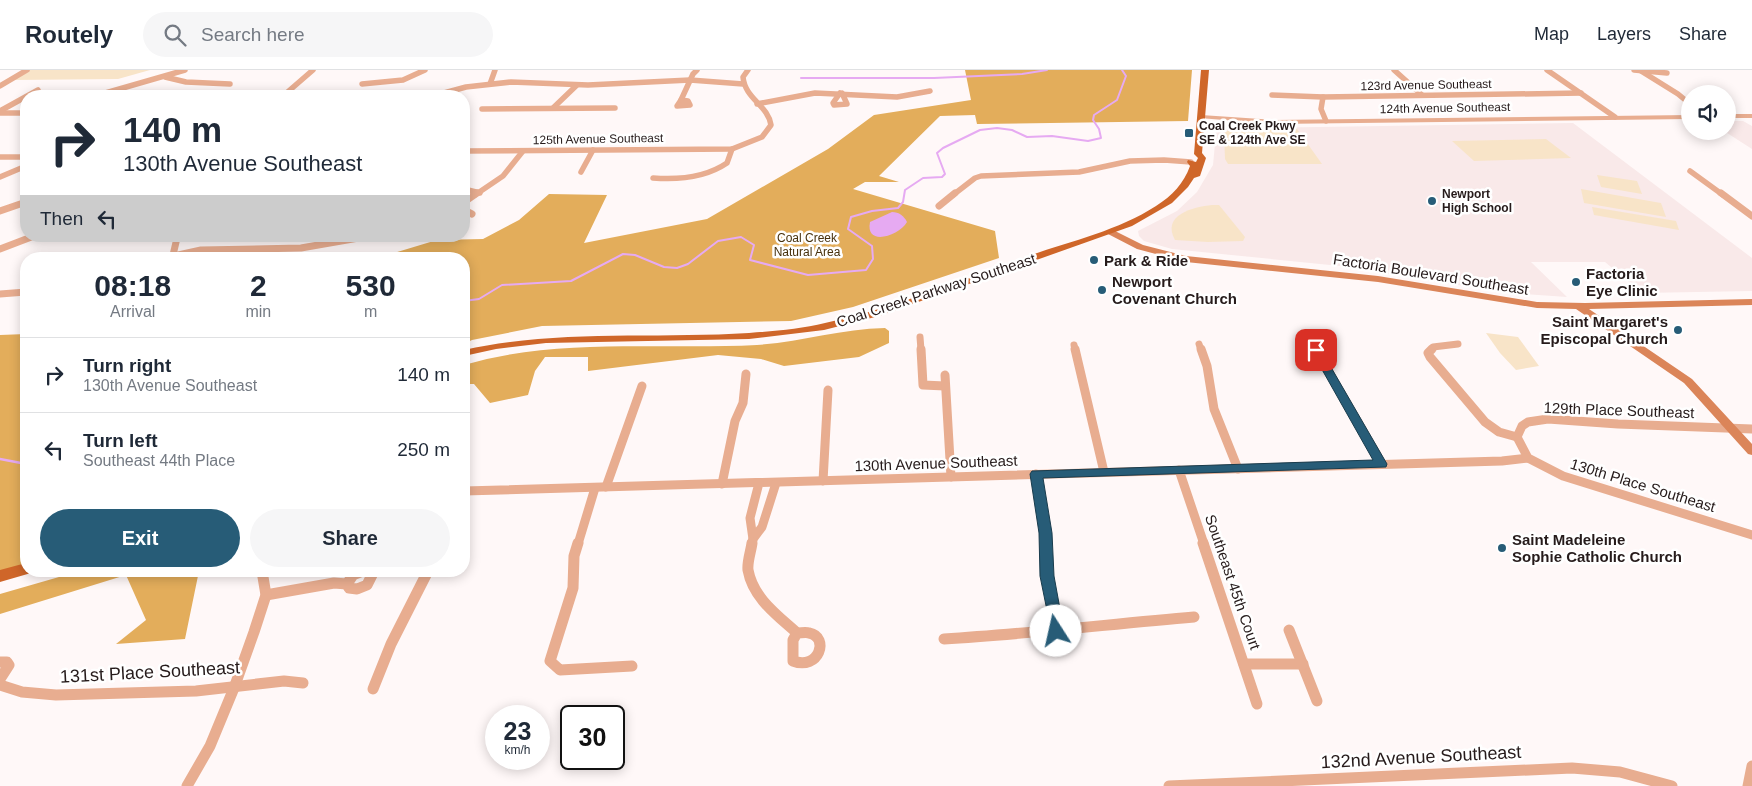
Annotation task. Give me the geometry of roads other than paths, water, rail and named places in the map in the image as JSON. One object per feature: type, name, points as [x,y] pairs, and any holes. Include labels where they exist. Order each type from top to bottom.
[{"type":"main road","name":"Coal Creek Parkway Southeast","points":[[470,352],[496,346],[546,340],[749,336],[824,327],[875,314],[1111,232],[1147,216],[1161,207],[1183,187],[1189,185],[1198,170],[1202,158],[1198,154],[1205,70]]},
{"type":"main road","points":[[1183,187],[1180,182],[1192,158],[1198,154]]},
{"type":"main road","name":"Factoria Boulevard Southeast","points":[[1111,232],[1140,247],[1186,259],[1378,279],[1537,305],[1578,306],[1752,302]]},
{"type":"main road","points":[[1537,305],[1581,315],[1616,332]]},
{"type":"main road","points":[[1578,306],[1688,380],[1752,451]]},
{"type":"main road","points":[[0,576],[20,571]]},
{"type":"street","points":[[0,86],[27,70]]},
{"type":"street","points":[[117,90],[185,70]]},
{"type":"street","points":[[291,90],[313,70]]},
{"type":"street","points":[[362,84],[400,80],[425,70]]},
{"type":"street","points":[[490,84],[496,70]]},
{"type":"street","points":[[654,178],[680,178],[711,172],[728,163],[732,149],[762,137],[769,129],[771,121],[747,94],[743,84],[743,77],[748,70]]},
{"type":"street","points":[[1394,70],[1422,95]]},
{"type":"street","points":[[1547,70],[1615,118]]},
{"type":"street","points":[[1634,70],[1667,74]]},
{"type":"street","points":[[680,100],[690,80],[692,71]]},
{"type":"street","points":[[1641,71],[1681,96]]},
{"type":"street","points":[[164,77],[186,82],[230,84]]},
{"type":"street","points":[[457,90],[490,84],[531,82],[576,85],[639,80],[690,80],[743,84]]},
{"type":"street","points":[[0,81],[8,81]]},
{"type":"street","points":[[553,108],[576,85]]},
{"type":"street","points":[[757,104],[807,94],[841,93],[897,97],[930,91]]},
{"type":"street","name":"123rd Avenue Southeast","points":[[1272,95],[1323,97],[1581,93]]},
{"type":"street","points":[[1323,97],[1321,109],[1326,122]]},
{"type":"street","points":[[0,112],[20,100]]},
{"type":"street","points":[[482,109],[615,108]]},
{"type":"street","points":[[0,112],[20,113]]},
{"type":"street","name":"124th Avenue Southeast","points":[[1201,117],[1248,122],[1681,117]]},
{"type":"street","points":[[1736,117],[1750,118]]},
{"type":"street","name":"125th Avenue Southeast","points":[[470,151],[732,149]]},
{"type":"street","points":[[581,172],[592,150]]},
{"type":"street","points":[[470,199],[503,176],[523,151]]},
{"type":"street","points":[[0,157],[20,157]]},
{"type":"street","points":[[939,206],[981,176],[1079,172],[1130,161],[1164,160],[1191,162]]},
{"type":"street","points":[[0,177],[20,169]]},
{"type":"street","points":[[1690,171],[1752,216]]},
{"type":"street","points":[[470,190],[480,193]]},
{"type":"street","points":[[0,211],[20,204]]},
{"type":"street","points":[[0,249],[20,241]]},
{"type":"street","points":[[194,252],[214,249],[301,248],[336,242]]},
{"type":"street","points":[[0,294],[20,292]]},
{"type":"street","points":[[920,337],[923,385],[945,386]]},
{"type":"street","points":[[1199,344],[1206,366],[1214,409],[1238,469]]},
{"type":"street","points":[[1458,344],[1433,347],[1428,352],[1430,357],[1486,422],[1499,432],[1517,437],[1528,458]]},
{"type":"street","points":[[1074,345],[1104,472]]},
{"type":"street","points":[[1316,350],[1382,464]]},
{"type":"street","points":[[722,484],[735,420],[743,403],[746,374]]},
{"type":"street","points":[[945,375],[951,477]]},
{"type":"street","points":[[632,666],[560,670],[554,667],[550,661],[573,588],[574,556],[642,386]]},
{"type":"street","points":[[823,481],[828,390]]},
{"type":"street","name":"129th Place Southeast","points":[[1517,437],[1522,426],[1537,419],[1646,426],[1752,429]]},
{"type":"street","name":"130th Avenue Southeast","points":[[470,492],[1502,461],[1528,458]]},
{"type":"street","name":"130th Place Southeast","points":[[1528,458],[1581,483],[1752,535]]},
{"type":"street","name":"Southeast 45th Court","points":[[1179,470],[1257,704]]},
{"type":"street","points":[[1036,474],[1045,533],[1047,576],[1056,631]]},
{"type":"street","points":[[753,539],[749,532],[752,509],[759,483]]},
{"type":"street","points":[[776,483],[765,520],[753,539],[748,568],[754,590],[764,603],[797,633]]},
{"type":"street","points":[[187,786],[210,746],[234,688],[266,595],[263,577]]},
{"type":"street","points":[[347,584],[352,577]]},
{"type":"street","points":[[266,595],[334,583],[347,584],[353,590],[365,587],[372,577]]},
{"type":"street","points":[[373,689],[392,642],[425,577]]},
{"type":"street","points":[[944,639],[1056,631],[1194,617]]},
{"type":"street","points":[[1289,630],[1317,701]]},
{"type":"street","points":[[0,662],[7,662],[9,665],[0,679]]},
{"type":"street","points":[[1244,664],[1303,664]]},
{"type":"street","name":"131st Place Southeast","points":[[0,685],[24,694],[47,695],[125,694],[234,688],[276,680],[303,683]]},
{"type":"street","points":[[1748,786],[1752,766]]},
{"type":"street","name":"132nd Avenue Southeast","points":[[1169,786],[1572,768],[1620,772],[1672,786]]},
{"type":"waterway","points":[[801,78],[934,78],[1022,74],[1047,70]]},
{"type":"waterway","points":[[470,300],[479,299],[502,285],[571,281],[623,254],[635,255],[664,267],[677,268],[688,264],[718,241],[741,237],[754,245],[750,260],[808,275],[866,270],[873,259],[872,246],[848,229],[851,217],[872,211],[898,208],[903,202],[905,190],[923,178],[942,177],[945,174],[937,153],[943,148],[980,130],[997,128],[1012,130],[1027,137],[1052,136],[1088,141],[1101,138],[1099,129],[1093,120],[1094,115],[1117,100],[1126,76],[1122,70]]},
{"type":"waterway","points":[[0,459],[20,463]]},
{"type":"place","name":"Coal Creek Pkwy SE & 124th Ave SE","points":[[1189,133]]},
{"type":"place","name":"Newport High School","points":[[1432,201]]},
{"type":"place","name":"Park & Ride","points":[[1094,260]]},
{"type":"place","name":"Factoria Eye Clinic","points":[[1576,282]]},
{"type":"place","name":"Newport Covenant Church","points":[[1102,290]]},
{"type":"place","name":"Saint Margaret's Episcopal Church","points":[[1678,330]]},
{"type":"place","name":"Saint Madeleine Sophie Catholic Church","points":[[1502,548]]},
{"type":"park label","name":"Coal Creek Natural Area","points":[[807,245]]}]
